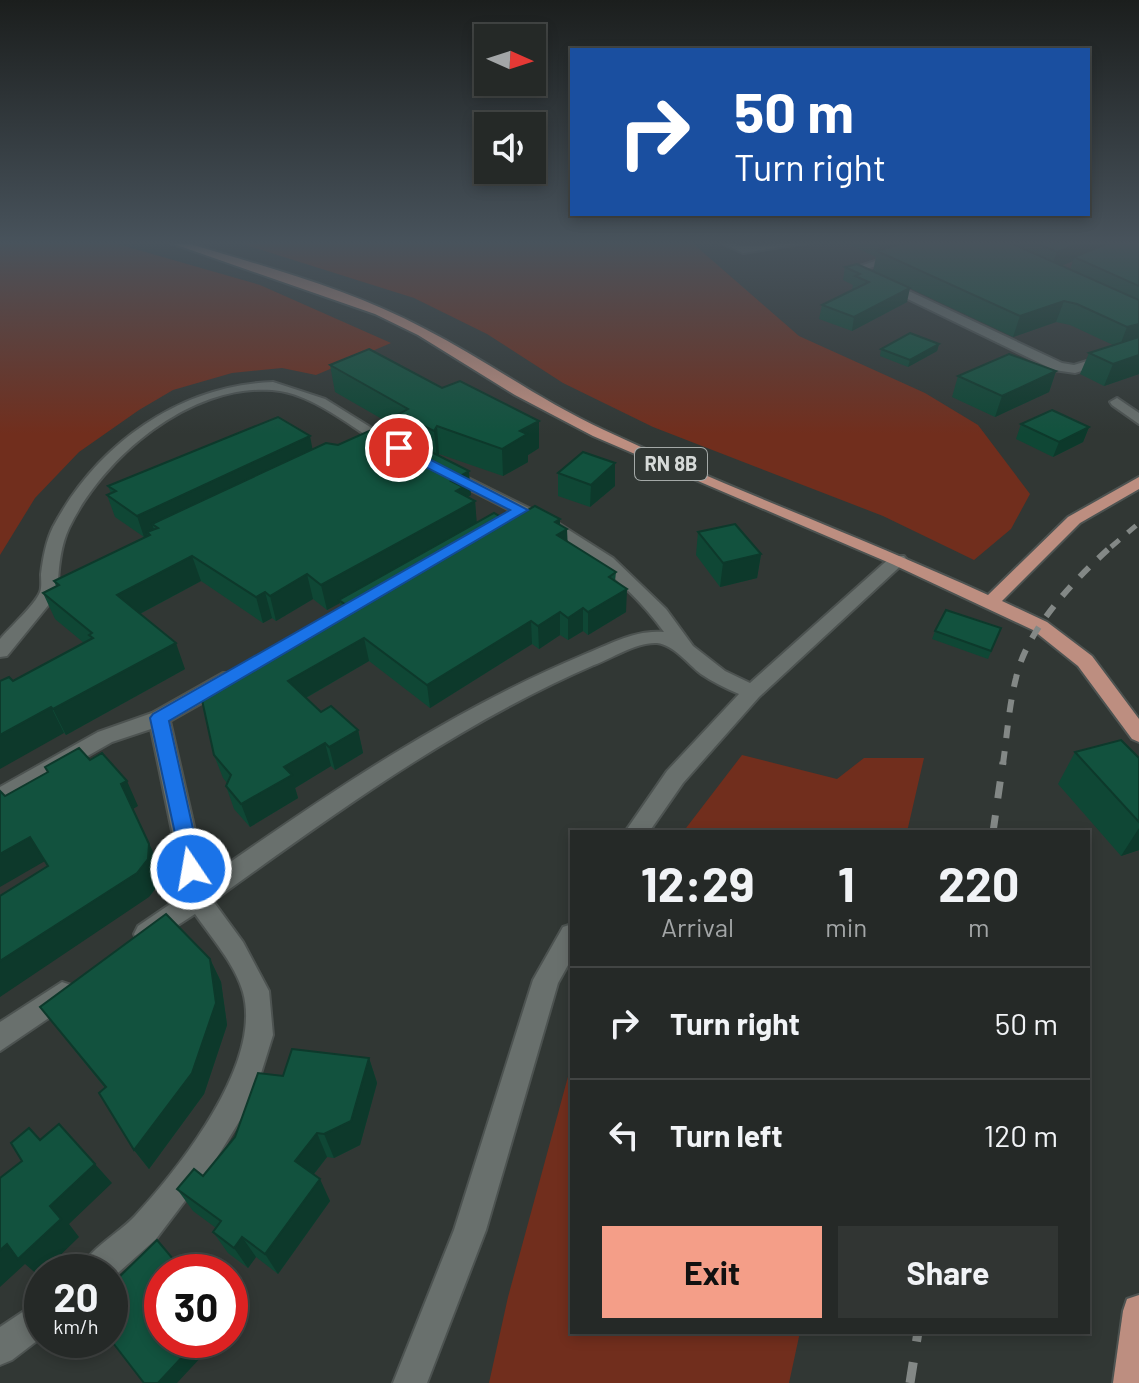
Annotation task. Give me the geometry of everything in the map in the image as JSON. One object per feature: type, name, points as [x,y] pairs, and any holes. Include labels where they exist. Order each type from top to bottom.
[{"type":"main road","name":"RN 8B","points":[[364,306],[422,332],[520,392],[598,433],[898,560],[1040,626],[1064,642],[1102,680],[1139,734]]},
{"type":"main road","points":[[991,602],[1074,520],[1139,482]]},
{"type":"main road","points":[[1130,1383],[1139,1311]]},
{"type":"street","points":[[925,306],[1059,367],[1075,369],[1139,349]]},
{"type":"street","points":[[49,593],[51,554],[62,526],[97,475],[128,444],[176,411],[209,397],[246,387],[272,386],[304,394],[368,439],[401,450]]},
{"type":"street","points":[[1117,402],[1139,420]]},
{"type":"street","points":[[428,463],[514,514],[565,532],[605,557],[656,607],[687,650],[712,673],[752,692]]},
{"type":"street","points":[[637,830],[675,777],[752,692],[898,560]]},
{"type":"street","points":[[0,651],[49,593],[77,579]]},
{"type":"street","points":[[124,951],[471,716],[589,660],[643,639],[664,638],[687,650]]},
{"type":"street","points":[[0,797],[105,737],[159,718],[253,664]]},
{"type":"street","points":[[115,1254],[145,1228],[203,1154],[243,1089],[259,1035],[256,991],[234,950],[198,899],[159,718]]},
{"type":"street","points":[[410,1383],[470,1230],[546,980],[570,938]]},
{"type":"street","points":[[0,1038],[74,986]]},
{"type":"street","points":[[0,1348],[24,1330]]},
{"type":"shaded area","points":[[0,306],[306,306],[391,343],[316,375],[282,368],[232,373],[173,390],[79,452],[35,498],[0,555]]},
{"type":"shaded area","points":[[429,306],[764,306],[799,336],[925,393],[978,425],[1030,494],[1011,529],[974,560],[883,516],[653,427],[563,383],[487,334]]},
{"type":"shaded area","points":[[742,755],[837,779],[864,758],[924,758],[907,830],[685,830]]},
{"type":"shaded area","points":[[570,1069],[570,1334],[800,1334],[789,1383],[489,1383],[508,1297]]},
{"type":"building","points":[[823,306],[876,306],[854,317]]},
{"type":"building","points":[[997,306],[1051,306],[1020,316]]},
{"type":"building","points":[[1080,306],[1139,306],[1139,324],[1127,327]]},
{"type":"building","points":[[910,333],[939,344],[910,360],[881,349]]},
{"type":"building","points":[[1139,337],[1139,355],[1113,364],[1089,353]]},
{"type":"building","points":[[369,349],[442,388],[460,381],[539,421],[520,431],[527,434],[502,449],[437,426],[434,431],[399,414],[408,409],[330,365]]},
{"type":"building","points":[[1009,354],[1056,371],[1002,396],[958,376]]},
{"type":"building","points":[[1052,410],[1089,427],[1059,442],[1021,424]]},
{"type":"building","points":[[278,417],[310,436],[137,516],[107,495],[116,491],[108,486]]},
{"type":"building","points":[[380,426],[469,471],[451,481],[463,487],[456,491],[475,501],[321,585],[307,574],[270,596],[265,592],[256,597],[192,556],[117,595],[176,643],[0,735],[0,681],[9,677],[13,681],[93,638],[89,635],[92,633],[43,593],[59,585],[54,581],[150,535],[147,532],[158,528],[152,524],[326,443],[338,445]]},
{"type":"building","points":[[583,452],[615,463],[591,485],[558,473]]},
{"type":"building","points":[[535,506],[560,519],[555,522],[567,529],[557,535],[616,572],[609,577],[627,589],[588,612],[583,608],[568,618],[560,612],[538,626],[531,621],[427,685],[364,638],[288,681],[321,712],[331,706],[358,730],[329,747],[325,743],[284,767],[292,775],[241,804],[226,786],[231,775],[214,755],[202,700],[213,694],[205,687],[346,605],[339,600],[494,513],[508,521]]},
{"type":"building","points":[[735,524],[761,554],[723,563],[698,532]]},
{"type":"building","points":[[946,610],[1001,628],[991,651],[935,631]]},
{"type":"building","points":[[1121,740],[1139,758],[1139,822],[1075,752]]},
{"type":"building","points":[[79,748],[90,760],[102,753],[127,781],[121,784],[149,844],[148,859],[137,873],[0,961],[0,896],[48,866],[30,837],[0,854],[0,791],[5,796],[48,772],[45,767]]},
{"type":"building","points":[[166,914],[210,959],[216,1003],[192,1073],[134,1150],[99,1093],[106,1087],[40,1007]]},
{"type":"building","points":[[292,1049],[369,1058],[351,1121],[324,1134],[317,1133],[295,1161],[320,1179],[265,1254],[242,1237],[234,1248],[213,1232],[221,1221],[177,1189],[194,1169],[203,1176],[235,1137],[258,1073],[283,1076]]},
{"type":"building","points":[[59,1124],[95,1164],[50,1206],[61,1219],[18,1259],[7,1244],[0,1250],[0,1178],[22,1161],[11,1143],[29,1128],[40,1140]]},
{"type":"building","points":[[157,1240],[169,1254],[144,1254],[144,1358],[181,1358],[158,1383],[144,1383],[125,1358],[128,1358],[128,1268]]},
{"type":"railway","points":[[1111,547],[1139,523]]},
{"type":"railway","points":[[1003,764],[1014,689],[1022,659],[1031,641],[1069,588],[1113,545]]},
{"type":"railway","points":[[993,830],[1003,762]]},
{"type":"railway","points":[[910,1383],[918,1334]]},
{"type":"route","points":[[191,869],[159,718],[521,510],[399,448]]}]
